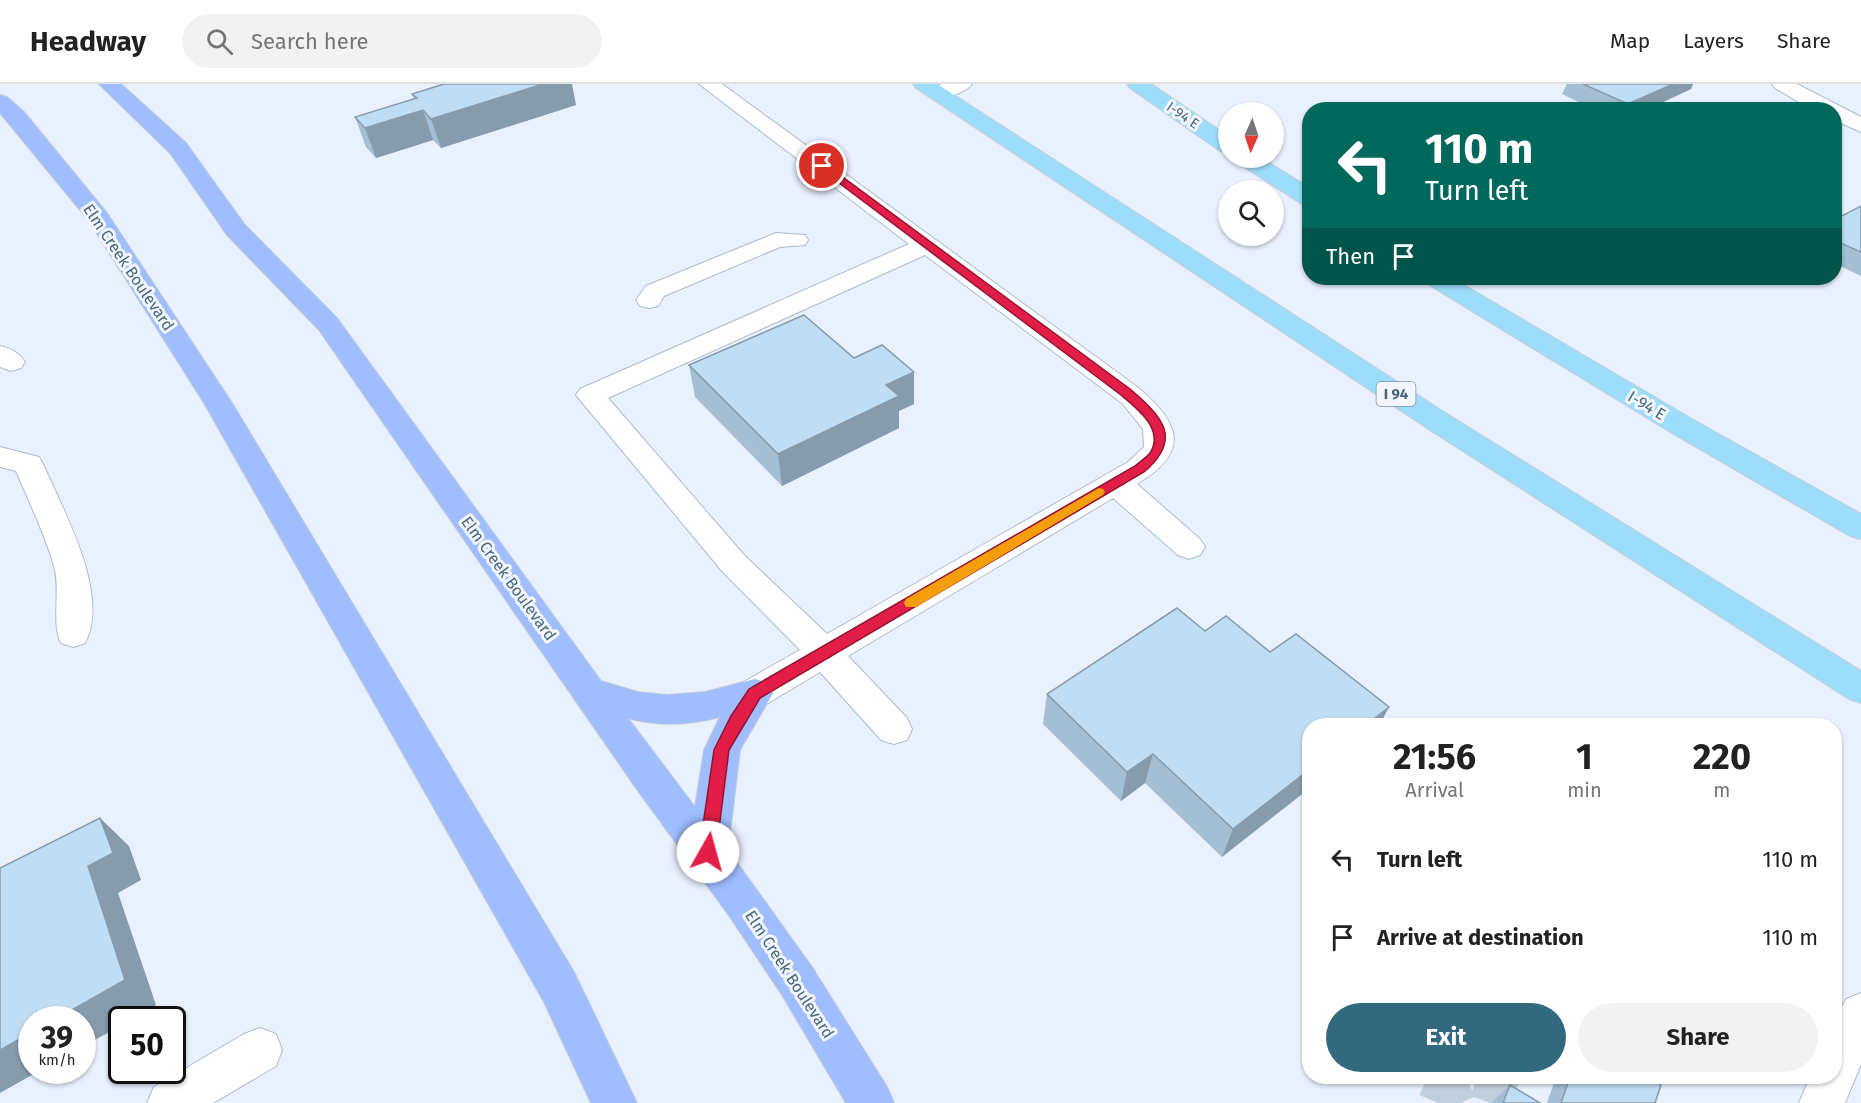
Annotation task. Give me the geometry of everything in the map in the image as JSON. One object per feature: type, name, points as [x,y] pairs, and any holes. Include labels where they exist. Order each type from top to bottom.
[{"type":"highway","name":"I-94 E","points":[[1137,84],[1218,139]]},
{"type":"highway","name":"I 94","points":[[940,87],[1437,421],[1861,689]]},
{"type":"highway","points":[[1262,168],[1302,194]]},
{"type":"highway","name":"I-94 E","points":[[1447,285],[1682,426],[1861,528]]},
{"type":"main road","name":"Elm Creek Boulevard","points":[[109,84],[178,148],[236,230],[328,324],[651,780],[708,852],[798,983],[871,1103]]},
{"type":"main road","name":"Elm Creek Boulevard","points":[[0,101],[16,117],[99,218],[218,403],[559,987],[614,1103]]},
{"type":"main road","points":[[591,693],[654,709],[675,710],[707,706],[755,693]]},
{"type":"main road","points":[[708,852],[722,750],[737,720],[755,693]]},
{"type":"street","points":[[710,84],[1144,407],[1157,426],[1161,440],[1155,456],[1139,469],[755,693]]},
{"type":"street","points":[[1782,84],[1814,102]]},
{"type":"street","points":[[1842,116],[1861,125]]},
{"type":"street","points":[[649,300],[655,291],[776,240],[796,240]]},
{"type":"street","points":[[894,729],[825,654],[733,562],[590,395],[927,245]]},
{"type":"street","points":[[0,457],[28,464],[71,567],[75,600],[73,634]]},
{"type":"street","points":[[1116,483],[1189,547]]},
{"type":"street","points":[[1842,1060],[1861,1014]]},
{"type":"street","points":[[186,1098],[260,1050]]},
{"type":"building","points":[[444,84],[543,84],[431,119],[423,110],[365,128],[355,117],[417,98],[412,94]]},
{"type":"building","points":[[1583,84],[1673,84],[1632,102],[1624,102]]},
{"type":"building","points":[[1861,206],[1861,252],[1842,244],[1842,216]]},
{"type":"building","points":[[804,315],[854,358],[882,345],[914,372],[886,385],[899,396],[778,454],[689,365]]},
{"type":"building","points":[[1177,608],[1205,631],[1226,616],[1270,652],[1296,634],[1389,707],[1375,718],[1302,718],[1302,775],[1233,829],[1153,754],[1127,772],[1047,694]]},
{"type":"building","points":[[100,818],[113,853],[88,866],[125,980],[79,1006],[18,1006],[18,1040],[0,1050],[0,868]]},
{"type":"building","points":[[1568,1084],[1661,1085],[1655,1103],[1561,1103]]},
{"type":"building","points":[[1510,1085],[1540,1103],[1503,1103]]},
{"type":"tunnel","points":[[1438,1103],[1444,1089],[1454,1084]]},
{"type":"tunnel","points":[[1497,1084],[1528,1103]]},
{"type":"slow traffic","points":[[911,603],[1099,492]]},
{"type":"route","points":[[708,852],[722,750],[737,720],[755,693],[1139,469],[1155,456],[1161,440],[1157,426],[1144,407],[1126,392],[822,166]]}]
